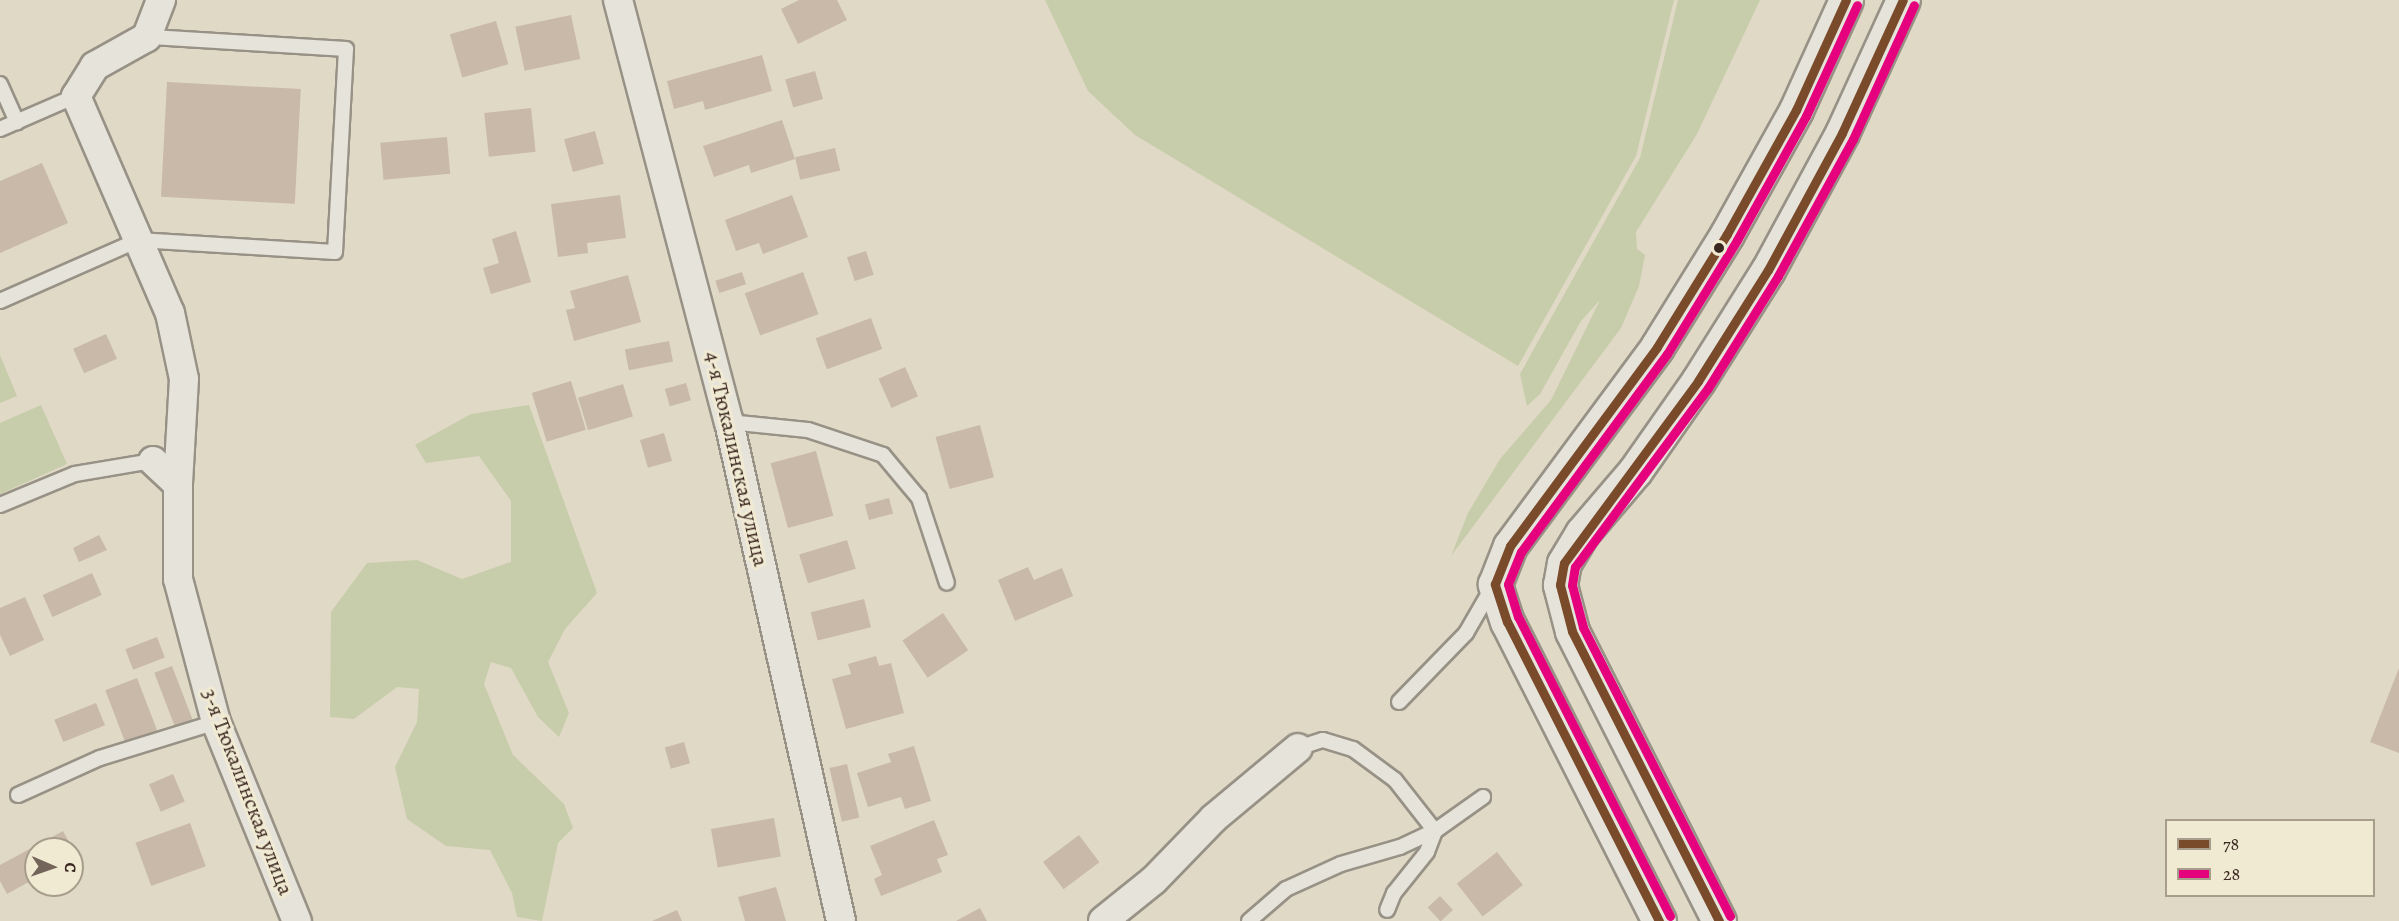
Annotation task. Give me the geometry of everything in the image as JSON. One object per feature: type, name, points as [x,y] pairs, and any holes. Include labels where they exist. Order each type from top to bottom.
[{"type":"main road","points":[[1659,921],[1507,622],[1495,584],[1517,536],[1657,347],[1727,234],[1796,110],[1846,0]]},
{"type":"main road","points":[[1719,921],[1572,631],[1563,608],[1564,563],[1582,533],[1635,471],[1698,381],[1768,270],[1842,133],[1903,0]]},
{"type":"street","points":[[76,96],[95,66],[147,37],[161,0]]},
{"type":"street","name":"4-я Тюкалинская улица","points":[[618,0],[729,422],[837,918]]},
{"type":"street","name":"3-я Тюкалинская улица","points":[[76,96],[170,313],[184,379],[178,484],[178,579],[216,722],[297,921]]},
{"type":"street","points":[[153,462],[178,484]]},
{"type":"street","points":[[1103,921],[1154,880],[1214,818],[1298,748]]},
{"type":"lane","points":[[0,301],[138,240],[335,252],[346,49],[147,37]]},
{"type":"lane","points":[[0,84],[17,122]]},
{"type":"lane","points":[[0,129],[76,96]]},
{"type":"lane","points":[[729,422],[808,430],[883,455],[919,498],[947,583]]},
{"type":"lane","points":[[0,505],[75,474],[153,462]]},
{"type":"lane","points":[[1399,702],[1466,633],[1495,584]]},
{"type":"lane","points":[[18,795],[100,758],[216,722]]},
{"type":"lane","points":[[1298,748],[1323,740],[1353,749],[1395,780],[1435,831]]},
{"type":"lane","points":[[1249,921],[1286,889],[1341,864],[1400,847],[1435,831],[1483,797]]},
{"type":"lane","points":[[1387,910],[1394,893],[1426,852],[1435,831]]},
{"type":"green space","points":[[1045,0],[1674,0],[1636,156],[1518,366],[1135,135],[1088,91]]},
{"type":"green space","points":[[1678,0],[1760,0],[1697,134],[1636,232],[1637,249],[1645,255],[1639,286],[1621,328],[1451,556],[1468,513],[1500,459],[1551,400],[1600,300],[1581,321],[1540,394],[1527,406],[1520,374],[1640,158]]},
{"type":"green space","points":[[0,355],[17,396],[0,403]]},
{"type":"green space","points":[[41,405],[67,464],[0,494],[0,423]]},
{"type":"green space","points":[[529,405],[597,593],[565,629],[548,662],[569,713],[559,737],[538,717],[511,668],[491,662],[484,684],[513,755],[564,804],[573,828],[558,843],[542,921],[517,917],[512,893],[490,850],[446,846],[407,819],[395,767],[417,722],[419,689],[397,687],[354,719],[330,717],[331,612],[367,563],[417,560],[462,579],[511,562],[511,501],[479,456],[426,463],[415,445],[471,414]]},
{"type":"building","points":[[799,0],[837,0],[847,20],[798,44],[781,9]]},
{"type":"building","points":[[571,15],[580,59],[525,71],[515,27]]},
{"type":"building","points":[[496,21],[508,64],[462,77],[450,34]]},
{"type":"building","points":[[762,55],[772,91],[705,110],[703,101],[674,109],[667,81]]},
{"type":"building","points":[[815,71],[823,99],[793,107],[785,80]]},
{"type":"building","points":[[167,82],[301,89],[295,204],[161,197]]},
{"type":"building","points":[[531,108],[536,152],[489,157],[484,113]]},
{"type":"building","points":[[782,120],[795,159],[751,173],[749,165],[714,177],[703,146]]},
{"type":"building","points":[[595,131],[604,164],[573,172],[564,139]]},
{"type":"building","points":[[447,137],[450,174],[383,180],[380,143]]},
{"type":"building","points":[[835,148],[840,170],[800,180],[795,157]]},
{"type":"building","points":[[42,163],[68,223],[0,253],[0,181]]},
{"type":"building","points":[[620,195],[626,238],[587,243],[588,253],[558,257],[551,204]]},
{"type":"building","points":[[792,195],[808,237],[763,254],[759,243],[736,251],[725,220]]},
{"type":"building","points":[[516,231],[531,282],[491,294],[483,268],[499,263],[492,239]]},
{"type":"building","points":[[866,251],[874,275],[855,281],[847,257]]},
{"type":"building","points":[[742,272],[746,284],[719,293],[715,281]]},
{"type":"building","points":[[803,272],[818,314],[760,335],[745,293]]},
{"type":"building","points":[[628,275],[641,322],[574,341],[566,310],[575,308],[570,291]]},
{"type":"building","points":[[871,318],[882,349],[827,369],[816,338]]},
{"type":"building","points":[[106,334],[117,359],[84,373],[73,349]]},
{"type":"building","points":[[669,341],[673,362],[629,370],[625,350]]},
{"type":"building","points":[[905,367],[918,396],[892,408],[879,379]]},
{"type":"building","points":[[571,381],[586,430],[547,442],[532,393]]},
{"type":"building","points":[[686,383],[691,400],[670,406],[665,389]]},
{"type":"building","points":[[623,384],[633,417],[588,430],[578,398]]},
{"type":"building","points":[[980,425],[994,477],[950,489],[936,437]]},
{"type":"building","points":[[664,433],[672,461],[648,468],[640,440]]},
{"type":"building","points":[[816,451],[833,516],[788,528],[771,463]]},
{"type":"building","points":[[889,498],[893,513],[869,520],[865,504]]},
{"type":"building","points":[[99,535],[107,550],[79,562],[73,548]]},
{"type":"building","points":[[847,540],[856,569],[808,583],[799,555]]},
{"type":"building","points":[[1028,567],[1034,580],[1062,568],[1073,596],[1015,621],[998,580]]},
{"type":"building","points":[[92,573],[102,595],[52,617],[43,595]]},
{"type":"building","points":[[25,597],[44,640],[10,656],[0,635],[0,608]]},
{"type":"building","points":[[864,599],[871,627],[818,640],[811,612]]},
{"type":"building","points":[[943,613],[968,650],[928,678],[902,640]]},
{"type":"building","points":[[157,637],[165,658],[133,670],[125,649]]},
{"type":"building","points":[[876,656],[879,666],[891,663],[904,713],[846,729],[832,679],[851,674],[848,664]]},
{"type":"building","points":[[172,666],[193,721],[175,728],[154,673]]},
{"type":"building","points":[[2399,668],[2399,753],[2370,742]]},
{"type":"building","points":[[137,678],[157,730],[125,742],[105,690]]},
{"type":"building","points":[[96,703],[105,725],[63,742],[54,720]]},
{"type":"building","points":[[684,742],[690,763],[671,769],[665,748]]},
{"type":"building","points":[[914,746],[931,801],[905,809],[901,797],[868,807],[857,773],[891,762],[888,754]]},
{"type":"building","points":[[847,764],[859,818],[842,822],[829,768]]},
{"type":"building","points":[[173,774],[185,802],[161,812],[149,784]]},
{"type":"building","points":[[774,818],[781,856],[718,868],[711,829]]},
{"type":"building","points":[[934,820],[948,855],[937,859],[942,872],[881,896],[874,879],[882,875],[870,846]]},
{"type":"building","points":[[190,823],[206,866],[151,886],[135,843]]},
{"type":"building","points":[[63,831],[66,837],[52,837]]},
{"type":"building","points":[[1079,835],[1099,862],[1064,889],[1043,862]]},
{"type":"building","points":[[24,852],[24,885],[7,894],[0,881],[0,865]]},
{"type":"building","points":[[1497,852],[1523,885],[1483,916],[1457,883]]},
{"type":"building","points":[[776,887],[786,921],[745,921],[738,897]]},
{"type":"building","points":[[1440,896],[1453,910],[1440,921],[1428,908]]},
{"type":"building","points":[[980,908],[987,921],[956,921]]},
{"type":"building","points":[[677,910],[682,921],[652,921]]},
{"type":"transit line","name":"78","points":[[1659,921],[1507,622],[1495,584],[1510,546],[1657,347],[1727,234],[1796,110],[1846,0]]},
{"type":"transit line","name":"78","points":[[1719,921],[1572,631],[1560,585],[1564,563],[1698,381],[1768,270],[1842,133],[1903,0]]},
{"type":"transit line","name":"28","points":[[1670,916],[1518,617],[1508,584],[1521,552],[1667,354],[1737,240],[1806,116],[1857,5]]},
{"type":"transit line","name":"28","points":[[1730,916],[1583,627],[1572,585],[1575,567],[1708,388],[1778,276],[1853,139],[1914,5]]}]
